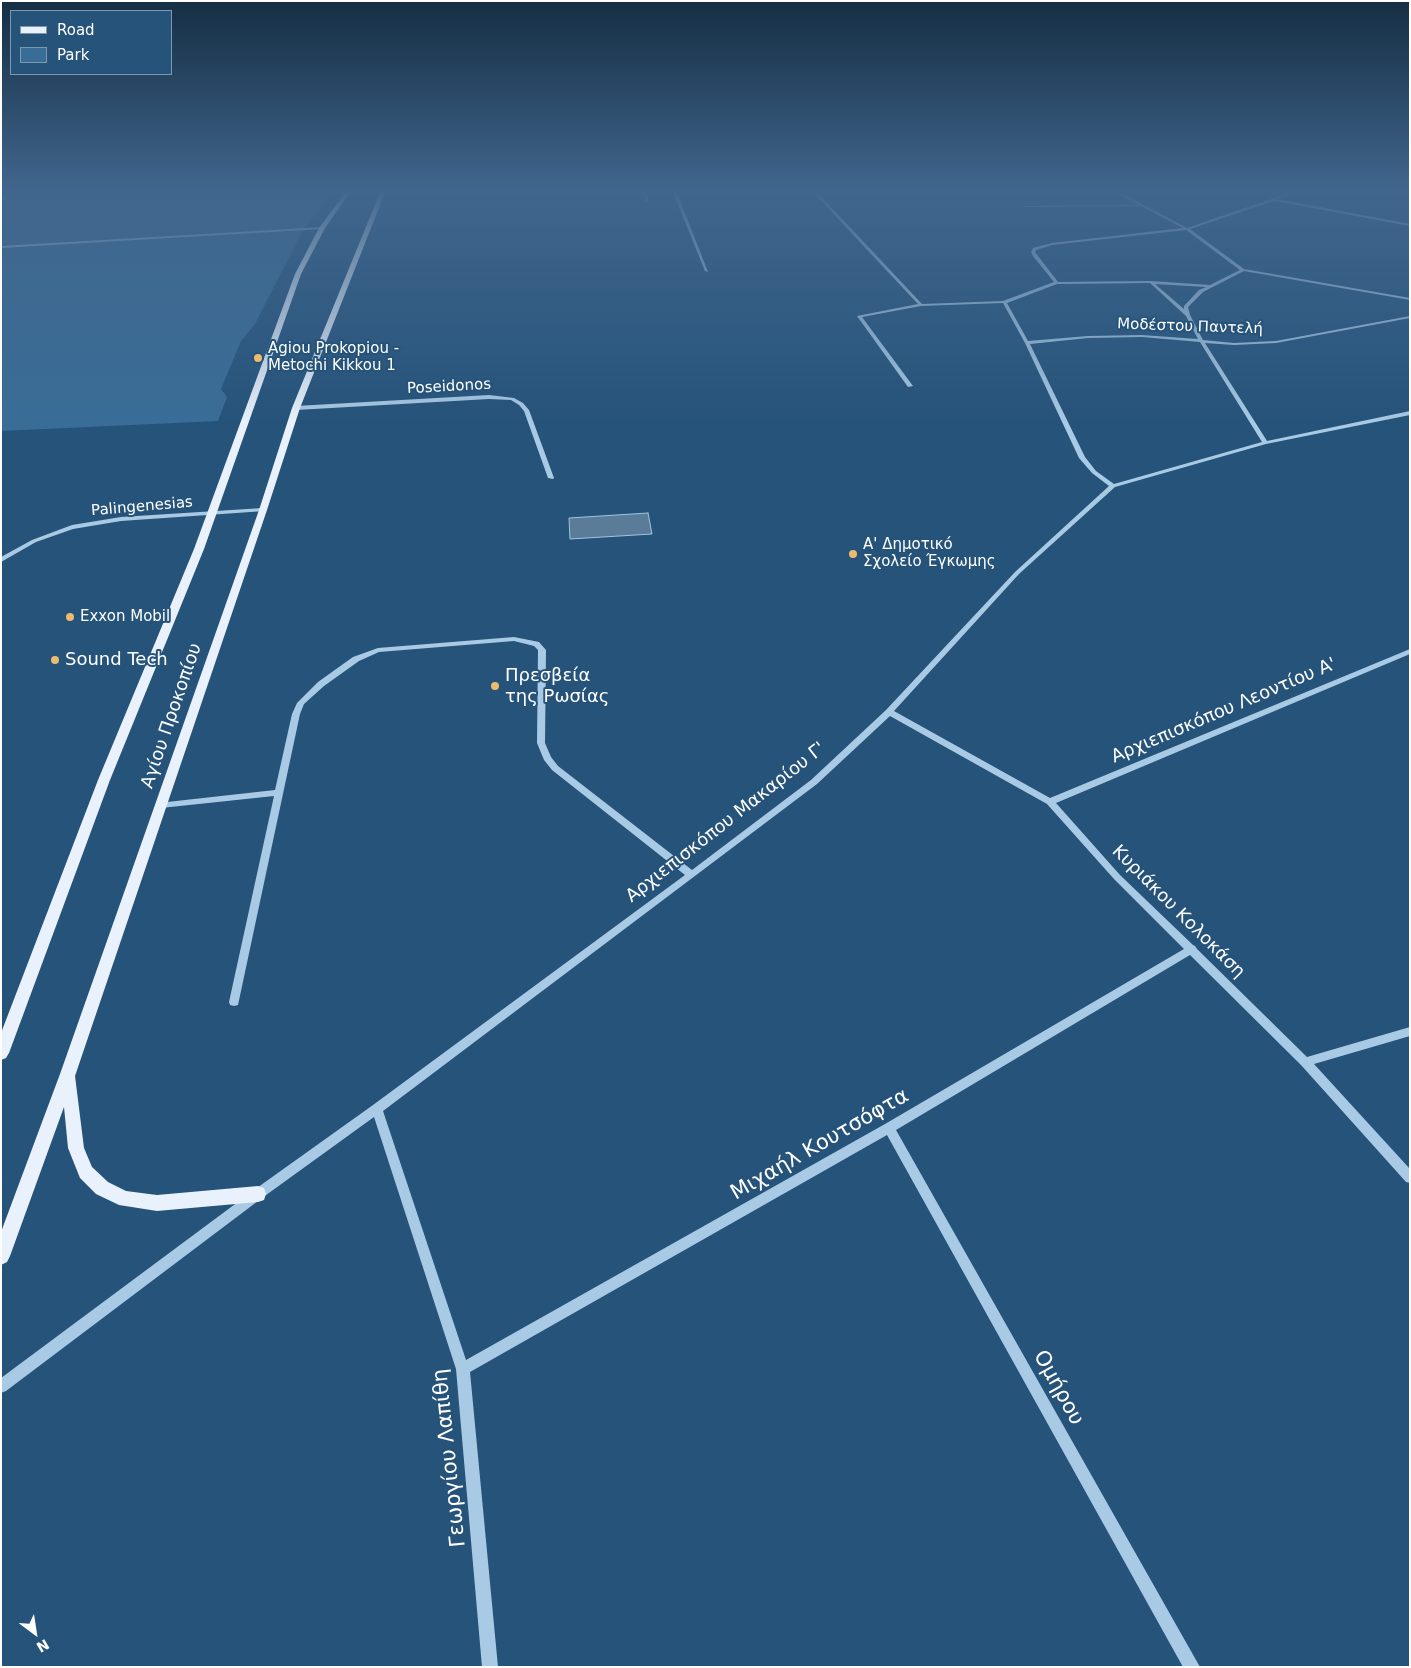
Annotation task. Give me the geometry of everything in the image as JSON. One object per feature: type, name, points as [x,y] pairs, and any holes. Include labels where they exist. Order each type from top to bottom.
[{"type":"main road","name":"Αγίου Προκοπίου","points":[[1,1053],[104,780],[212,513],[301,268]]},
{"type":"main road","name":"Αγίου Προκοπίου","points":[[1,1256],[68,1074],[263,510],[296,408],[353,268]]},
{"type":"main road","points":[[68,1074],[76,1148],[86,1172],[102,1188],[125,1199],[157,1203],[258,1194]]},
{"type":"street","points":[[886,268],[920,304]]},
{"type":"street","points":[[1045,268],[1057,283]]},
{"type":"street","points":[[1240,268],[1243,270],[1410,299]]},
{"type":"street","points":[[1243,270],[1201,291],[1186,307],[1201,340],[1265,443],[1410,413]]},
{"type":"street","points":[[910,386],[858,316],[920,304],[1004,302],[1057,283],[1151,282],[1212,286]]},
{"type":"street","points":[[1151,282],[1188,315]]},
{"type":"street","points":[[1004,302],[1027,343],[1082,458],[1094,472],[1114,486]]},
{"type":"street","name":"Μοδέστου Παντελή","points":[[1027,343],[1088,337],[1133,336],[1234,344],[1276,342],[1410,317]]},
{"type":"street","name":"Poseidonos","points":[[296,408],[489,397],[512,399],[521,404],[527,411],[551,478]]},
{"type":"street","name":"Αρχιεπισκόπου Μακαρίου Γ'","points":[[258,1194],[376,1109],[814,782],[889,712],[1017,574],[1114,486],[1265,443]]},
{"type":"street","name":"Palingenesias","points":[[1,560],[34,541],[72,527],[121,518],[263,510]]},
{"type":"street","points":[[234,1002],[296,714],[301,703],[321,684],[368,653],[392,648],[514,639],[526,640],[536,644],[542,650],[541,743],[547,758],[554,768],[691,874]]},
{"type":"street","name":"Αρχιεπισκόπου Λεοντίου Α'","points":[[1050,802],[1410,651]]},
{"type":"street","name":"Κυριάκου Κολοκάση","points":[[889,712],[1050,802],[1117,877],[1305,1062],[1410,1178]]},
{"type":"street","points":[[161,805],[279,793]]},
{"type":"street","name":"Μιχαήλ Κουτσόφτα","points":[[463,1369],[889,1128],[1192,949]]},
{"type":"street","points":[[1305,1062],[1410,1031]]},
{"type":"street","name":"Γεωργίου Λαπίθη","points":[[376,1109],[463,1369],[490,1667]]},
{"type":"street","name":"Ομήρου","points":[[889,1128],[1192,1667]]},
{"type":"street","points":[[1,1386],[258,1194]]},
{"type":"green space","points":[[1,268],[284,268],[255,324],[241,341],[221,389],[227,397],[218,421],[1,431]]},
{"type":"shaded area","points":[[648,513],[652,534],[570,539],[569,518]]},
{"type":"place","name":"Agiou Prokopiou - Metochi Kikkou 1","points":[[258,358]]},
{"type":"place","name":"Α' Δημοτικό Σχολείο Έγκωμης","points":[[853,554]]},
{"type":"place","name":"Exxon Mobil","points":[[70,617]]},
{"type":"place","name":"Sound Tech","points":[[55,660]]},
{"type":"place","name":"Πρεσβεία της Ρωσίας","points":[[495,686]]}]
